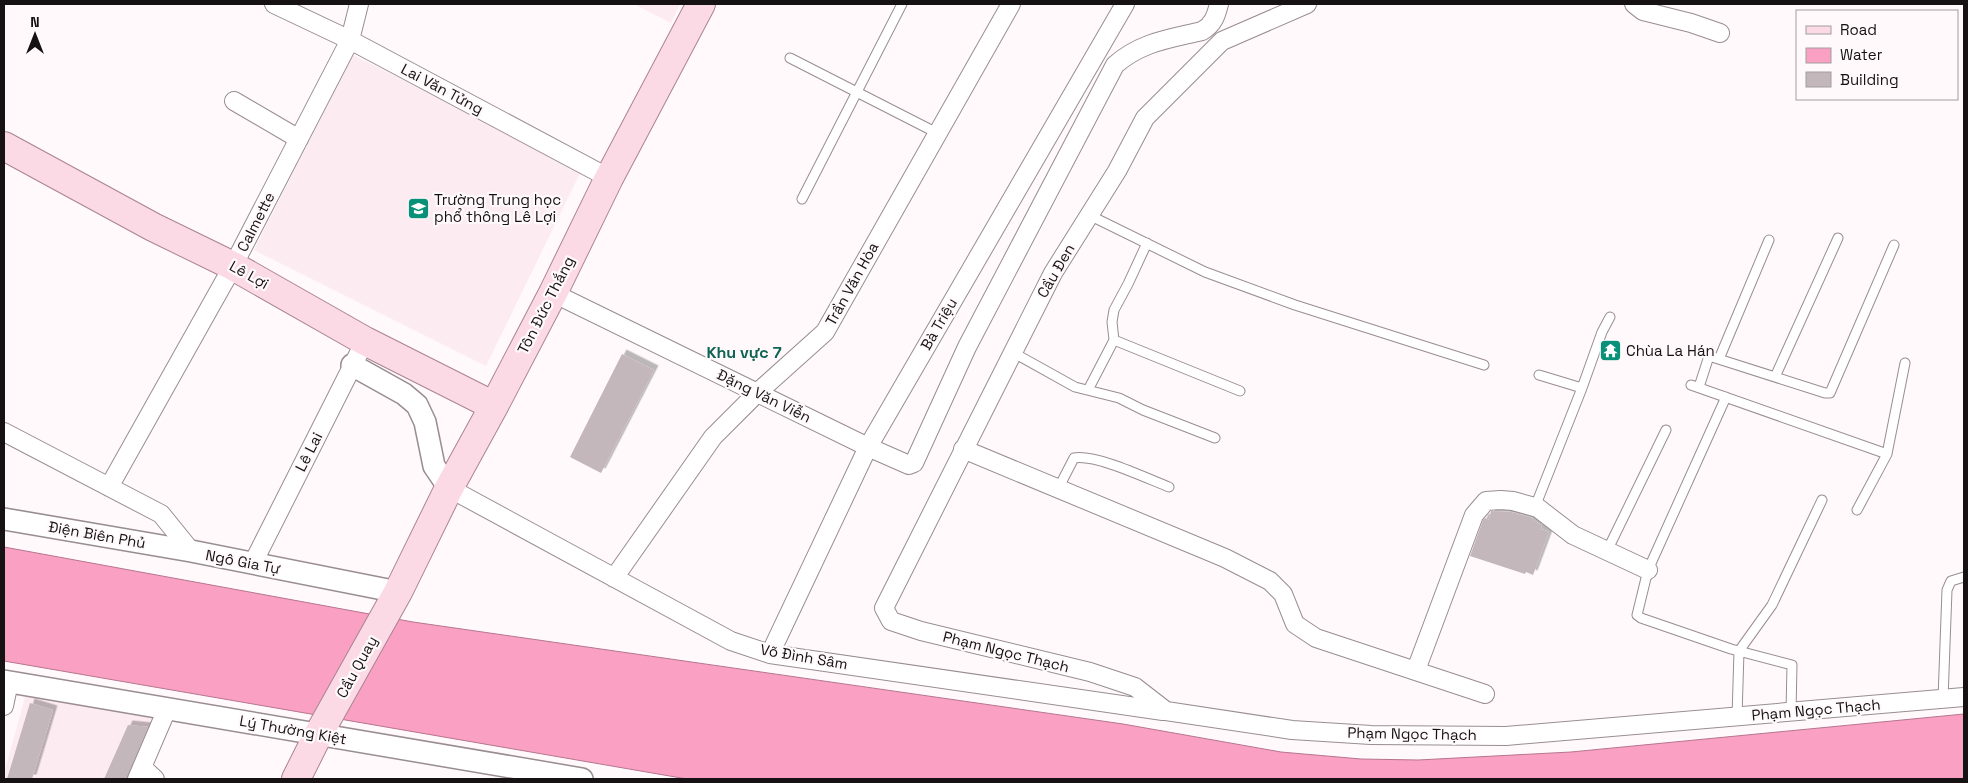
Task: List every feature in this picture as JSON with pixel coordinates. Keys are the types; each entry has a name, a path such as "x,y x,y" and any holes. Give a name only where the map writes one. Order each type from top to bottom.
{"main road":[{"name":"Tôn Đức Thắng","path":"395,599 448,488 494,406 553,293 609,178 701,4"},
{"name":"Lê Lợi","path":"4,146 153,226 233,266 365,341 494,406"},
{"name":"Cầu Quay","path":"296,779 395,599"}],"street":[{"name":"Lai Văn Tửng","path":"274,4 350,40 609,178"},
{"name":"Calmette","path":"109,487 233,266 299,139 350,40 359,4"},
{"name":"Trần Văn Hòa","path":"614,578 713,437 757,393 825,332 1011,4"},
{"name":"Bà Triệu","path":"770,654 868,447 1125,4"},
{"name":"Đặng Văn Viễn","path":"553,293 902,464 909,465 914,462 967,347 1115,65 1128,54 1144,46 1202,31 1209,27 1216,16 1219,4"},
{"name":"Cầu Đen","path":"884,608 1053,273 1117,171 1145,118 1222,41 1307,4"},
{"path":"1634,4 1643,11 1691,23 1720,33"},
{"path":"234,101 299,139"},
{"name":"Lê Lai","path":"253,563 365,341"},
{"path":"352,365 404,394 417,405 425,422 434,466 448,488"},
{"name":"Ngô Gia Tự","path":"4,432 161,514 191,551 253,563 395,599"},
{"path":"963,449 1225,558 1270,581 1283,594 1295,624 1316,638 1485,694"},
{"name":"Võ Đình Sâm","path":"448,488 731,641 770,654 1166,711"},
{"path":"1416,670 1474,515 1486,502 1514,501 1535,508 1573,535 1648,570"},
{"name":"Điện Biên Phủ","path":"4,519 191,551"},
{"name":"Phạm Ngọc Thạch","path":"884,608 890,622 1090,672 1135,688 1166,711 1292,730 1380,735 1506,736 1964,697"},
{"path":"4,706 6,682"},
{"name":"Lý Thường Kiệt","path":"6,682 167,709 321,731 582,779"},
{"path":"145,775 167,709"}],"lane":[{"path":"802,199 902,4"},
{"path":"790,58 937,133"},
{"path":"1089,215 1205,272 1295,306 1484,365"},
{"path":"1775,377 1838,238"},
{"path":"1719,359 1769,240"},
{"path":"1088,390 1114,340 1112,322 1114,310 1147,243"},
{"path":"1887,454 1695,386 1709,356 1830,393 1894,245"},
{"path":"1535,508 1602,332 1610,317"},
{"path":"1114,340 1240,391"},
{"path":"1012,352 1075,387 1119,398 1143,410 1215,438"},
{"path":"1857,510 1887,454 1905,363"},
{"path":"1539,375 1582,388"},
{"path":"1726,396 1648,570 1637,614 1641,618 1739,651 1792,665 1791,712"},
{"path":"1607,551 1666,430"},
{"path":"1058,488 1074,458 1093,458 1168,487"},
{"path":"1737,717 1739,651 1772,605 1822,500"},
{"path":"1943,699 1947,590 1951,581 1964,577"}],"shaded area":[{"path":"634,4 680,4 671,23"},
{"name":"Trường Trung học phổ thông Lê Lợi","path":"353,55 582,169 486,366 254,250"},
{"path":"26,694 158,716 132,779 4,779 4,773"}],"water":[{"path":"4,547 413,622 1123,724 1281,752 1361,759 1418,760 1571,752 1964,714 1964,779 687,779 4,661"}],"building":[{"path":"622,354 654,370 601,473 570,457"},
{"path":"1491,511 1511,512 1533,518 1532,520 1542,525 1541,529 1549,532 1533,575 1470,556 1483,520 1485,518 1489,520"},
{"path":"30,703 53,710 32,779 7,779"},
{"path":"128,725 148,727 127,779 104,779"}],"place":[{"name":"Trường Trung học phổ thông Lê Lợi","path":"418,209"},
{"name":"Chùa La Hán","path":"1610,351"}],"district":[{"name":"Khu vực 7","path":"744,352"}]}
